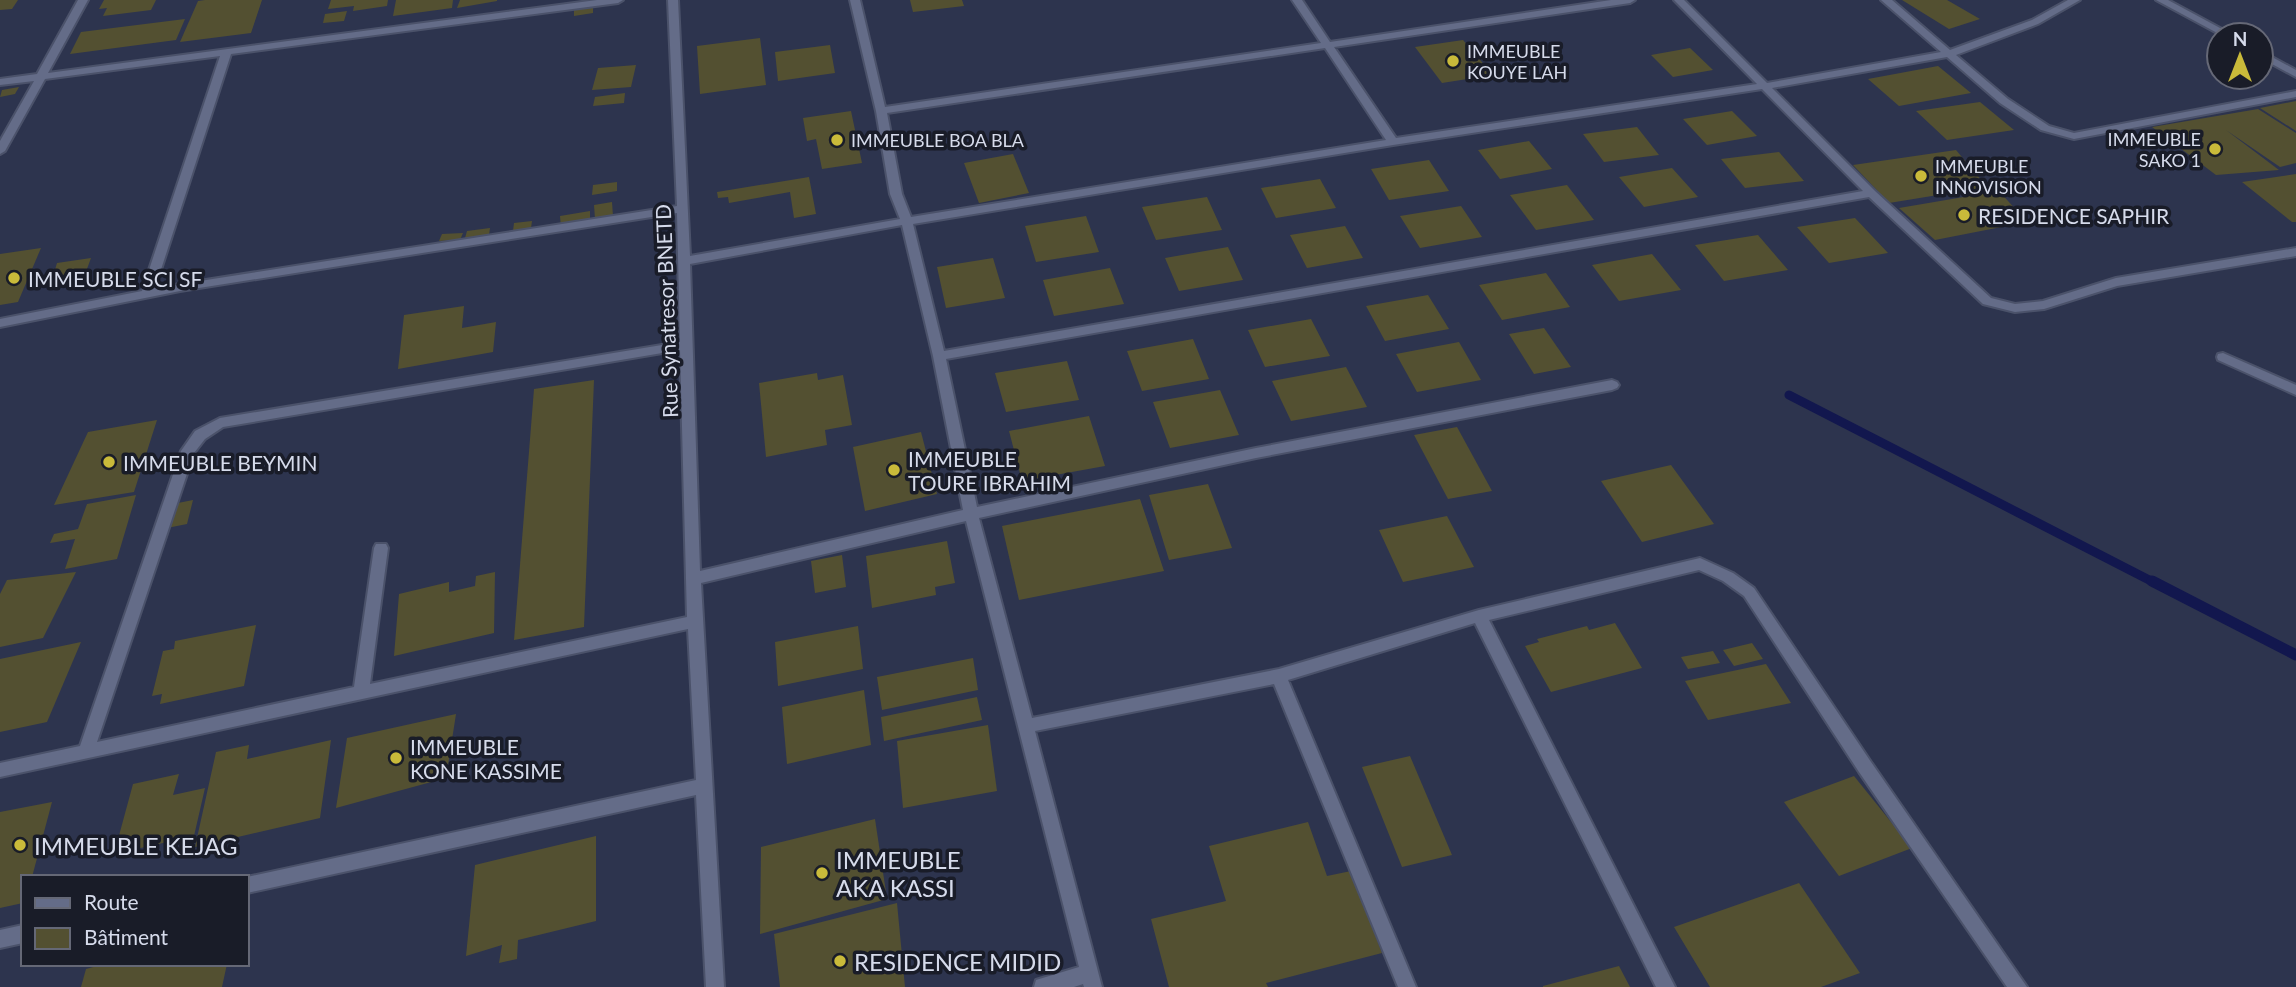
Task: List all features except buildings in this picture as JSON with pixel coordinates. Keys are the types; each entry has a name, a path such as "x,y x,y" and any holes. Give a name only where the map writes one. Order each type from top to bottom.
{"street":[{"path":"0,151 83,0"},
{"path":"0,82 618,0"},
{"name":"Rue Synatresor BNETD","path":"673,0 683,209 693,579 715,987"},
{"path":"855,0 881,111 896,194 907,221 939,356 971,514 1091,980 1043,987"},
{"path":"1297,0 1393,142"},
{"path":"881,111 1630,0"},
{"path":"1679,0 1871,193 1987,301 2015,308 2044,304 2116,282 2296,252"},
{"path":"1886,0 2004,101 2045,128 2074,136 2296,94"},
{"path":"683,261 907,221 1393,142 1765,86 1949,54 2035,22 2075,0"},
{"path":"2161,0 2205,23"},
{"path":"147,294 227,51"},
{"path":"2275,62 2296,74"},
{"path":"939,356 1871,193"},
{"path":"0,323 147,294 683,209"},
{"path":"86,751 188,452 200,435 220,423 686,345"},
{"path":"2223,357 2296,390"},
{"path":"693,579 971,514 1256,453 1612,385"},
{"path":"361,692 381,548"},
{"path":"1027,726 1279,676 1479,616 1700,564 1728,577 1748,592 2018,987"},
{"path":"1479,616 1666,987"},
{"path":"0,770 696,621"},
{"path":"1279,676 1407,987"},
{"path":"248,885 703,786"},
{"path":"0,939 21,934"}],"waterway":[{"path":"1789,395 2155,583"},
{"path":"2152,581 2296,655"}],"place":[{"name":"IMMEUBLE KOUYE LAH","path":"1453,61"},
{"name":"IMMEUBLE BOA BLA","path":"837,140"},
{"name":"IMMEUBLE SAKO 1","path":"2215,149"},
{"name":"IMMEUBLE INNOVISION","path":"1921,176"},
{"name":"RESIDENCE SAPHIR","path":"1964,215"},
{"name":"IMMEUBLE SCI SF","path":"14,278"},
{"name":"IMMEUBLE BEYMIN","path":"109,462"},
{"name":"IMMEUBLE TOURE IBRAHIM","path":"894,470"},
{"name":"IMMEUBLE KONE KASSIME","path":"396,758"},
{"name":"IMMEUBLE KEJAG","path":"20,845"},
{"name":"IMMEUBLE AKA KASSI","path":"822,873"},
{"name":"RESIDENCE MIDID","path":"840,961"}]}
